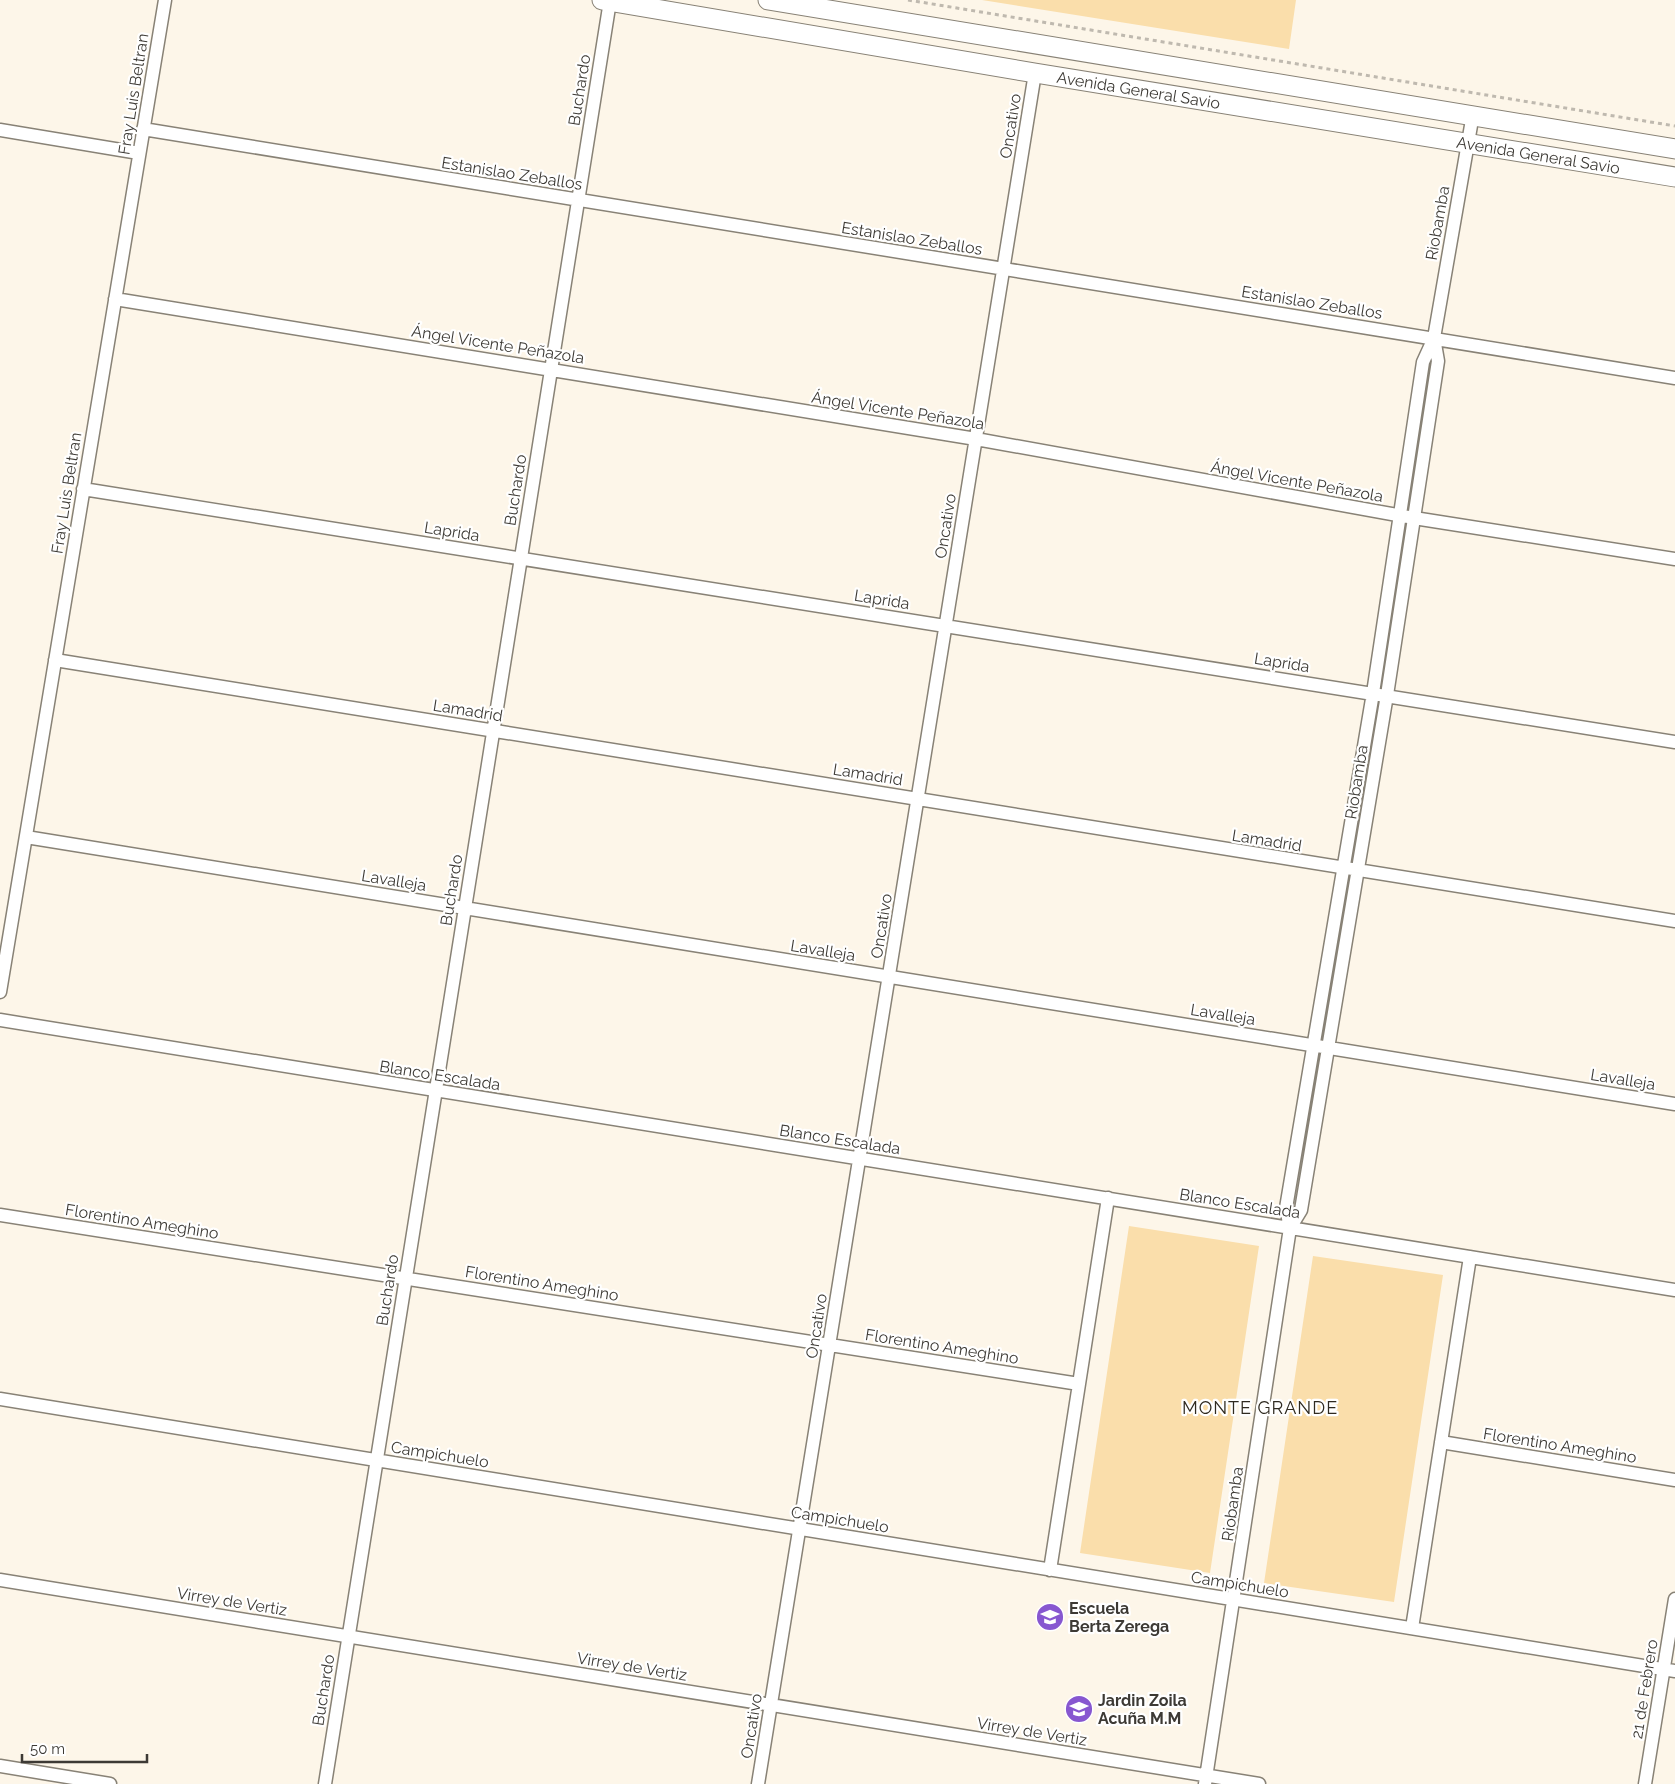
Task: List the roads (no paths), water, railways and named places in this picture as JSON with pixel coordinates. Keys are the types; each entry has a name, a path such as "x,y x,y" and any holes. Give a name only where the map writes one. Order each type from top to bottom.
{"main road":[{"name":"Avenida General Savio","path":"768,0 1473,114 1675,149"},
{"name":"Avenida General Savio","path":"606,1 1675,177"}],"street":[{"name":"Fray Luis Beltran","path":"0,992 165,0"},
{"name":"Buchardo","path":"324,1784 578,200 606,1"},
{"name":"Oncativo","path":"758,1784 1035,73"},
{"name":"Riobamba","path":"1206,1780 1290,1228 1286,1208 1315,1046 1373,693 1423,362 1434,338 1473,114"},
{"name":"Estanislao Zeballos","path":"143,129 1675,378"},
{"path":"0,130 139,154"},
{"name":"Ángel Vicente Peñazola","path":"115,299 976,439 1414,518 1675,559"},
{"name":"Riobamba","path":"1290,1228 1300,1210 1329,1048 1387,695 1438,361 1434,338"},
{"name":"Laprida","path":"83,489 1675,742"},
{"name":"Lamadrid","path":"55,660 1358,872 1675,921"},
{"name":"Lavalleja","path":"26,837 1675,1104"},
{"name":"Blanco Escalada","path":"0,1020 1675,1290"},
{"path":"1050,1570 1108,1198"},
{"name":"Florentino Ameghino","path":"0,1215 1079,1384"},
{"path":"1412,1628 1470,1256"},
{"name":"Campichuelo","path":"0,1399 1669,1670"},
{"name":"Florentino Ameghino","path":"1441,1442 1675,1480"},
{"name":"Virrey de Vertiz","path":"0,1580 771,1705 1206,1780 1259,1784"},
{"name":"21 de Febrero","path":"1645,1784 1669,1670 1675,1598"},
{"path":"0,1766 110,1784"}],"place":[{"name":"Escuela Berta Zerega","path":"1050,1617"},
{"name":"Jardin Zoila Acuña M.M","path":"1079,1709"}],"district":[{"name":"MONTE GRANDE","path":"1260,1408"}]}
